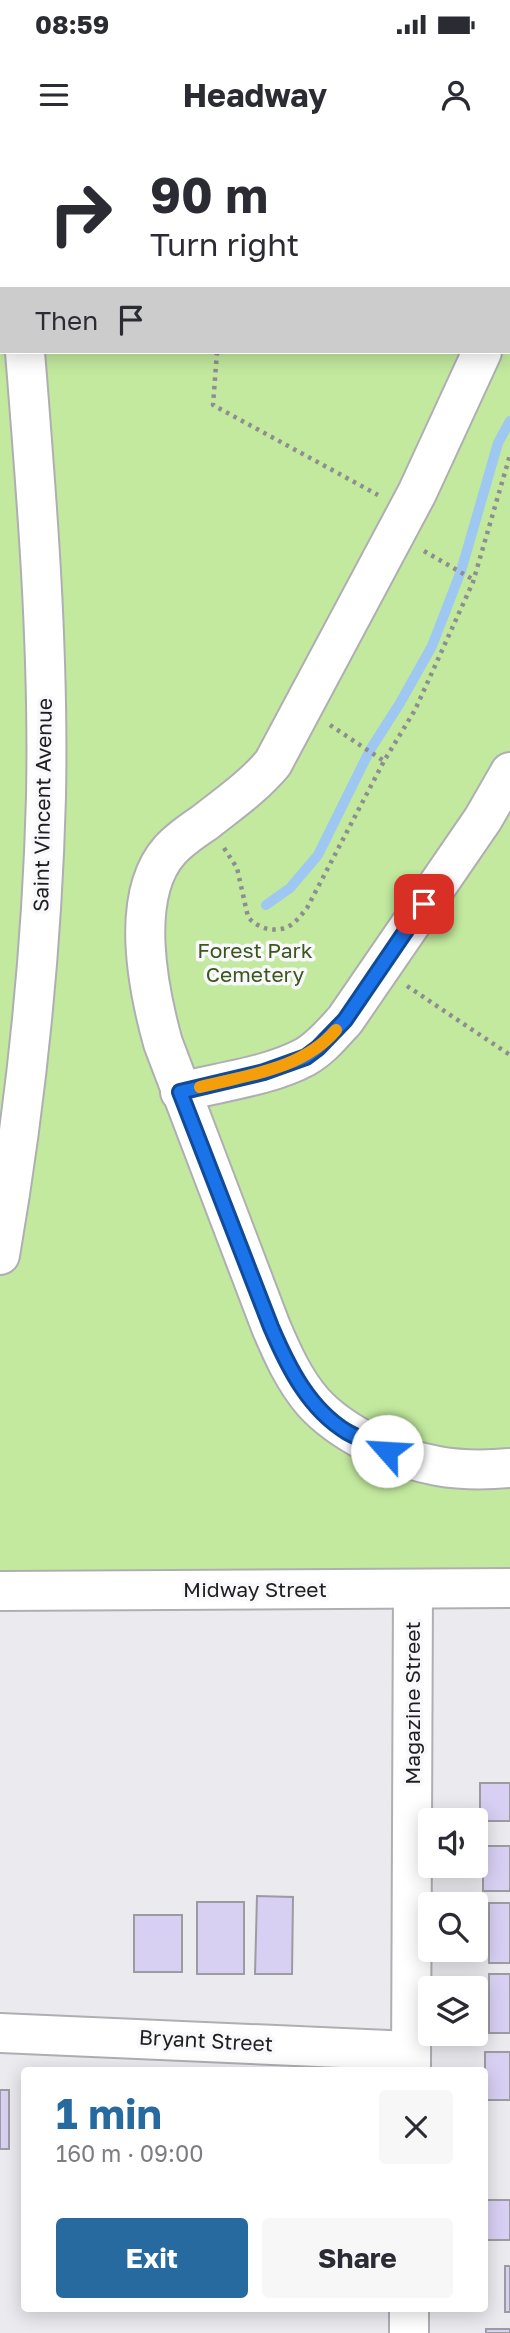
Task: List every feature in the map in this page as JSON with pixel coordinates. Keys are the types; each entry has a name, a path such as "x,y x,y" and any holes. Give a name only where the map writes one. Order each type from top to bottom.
{"street":[{"name":"Saint Vincent Avenue","path":"0,1255 15,1163 30,1033 41,922 46,808 43,594 25,354"},
{"path":"481,354 408,512 273,763 249,789 170,850 159,866 146,910 151,995 163,1043 271,1327 285,1359 313,1402 346,1431 400,1457 458,1470 510,1468"},
{"path":"180,1092 264,1072 306,1057 318,1048 339,1027 381,968 483,819 510,772"},
{"name":"Midway Street","path":"0,1591 510,1588"},
{"name":"Magazine Street","path":"411,2061 413,1589"},
{"name":"Bryant Street","path":"0,2033 411,2061"},
{"path":"409,2312 409,2333"}],"path":[{"path":"217,354 214,405 408,512"},
{"path":"203,823 237,868 248,917 252,923 268,929 290,926 311,900 384,761 415,710 474,580 510,455"},
{"path":"436,558 474,580"},
{"path":"358,743 384,761"},
{"path":"381,968 510,1055"}],"green space":[{"name":"Forest Park Cemetery","path":"0,354 510,354 510,1575 0,1580"}],"building":[{"path":"480,1783 510,1783 510,1821 488,1821 488,1808 480,1808"},
{"path":"488,1846 510,1846 510,1891 483,1891 483,1878 488,1878"},
{"path":"257,1896 293,1897 292,1974 255,1974"},
{"path":"197,1902 244,1902 244,1974 197,1974"},
{"path":"489,1903 510,1903 510,1963 489,1963"},
{"path":"134,1915 182,1915 182,1972 134,1972"},
{"path":"489,1974 510,1974 510,2033 489,2033"},
{"path":"485,2052 510,2052 510,2100 488,2100 488,2067 485,2067"},
{"path":"0,2090 9,2090 9,2149 0,2149"},
{"path":"488,2200 510,2200 510,2240 488,2240"},
{"path":"505,2266 510,2266 510,2312 505,2312"},
{"path":"486,2329 510,2329 510,2333 486,2333"}],"waterway":[{"path":"266,905 290,888 318,855 370,750 432,646 461,571 498,443 510,421"}],"slow traffic":[{"path":"200,1087 264,1072 306,1057 336,1030"}],"route":[{"path":"387,1451 346,1431 329,1418 313,1402 285,1359 180,1092 264,1072 306,1057 318,1048 345,1020 424,904"}]}
